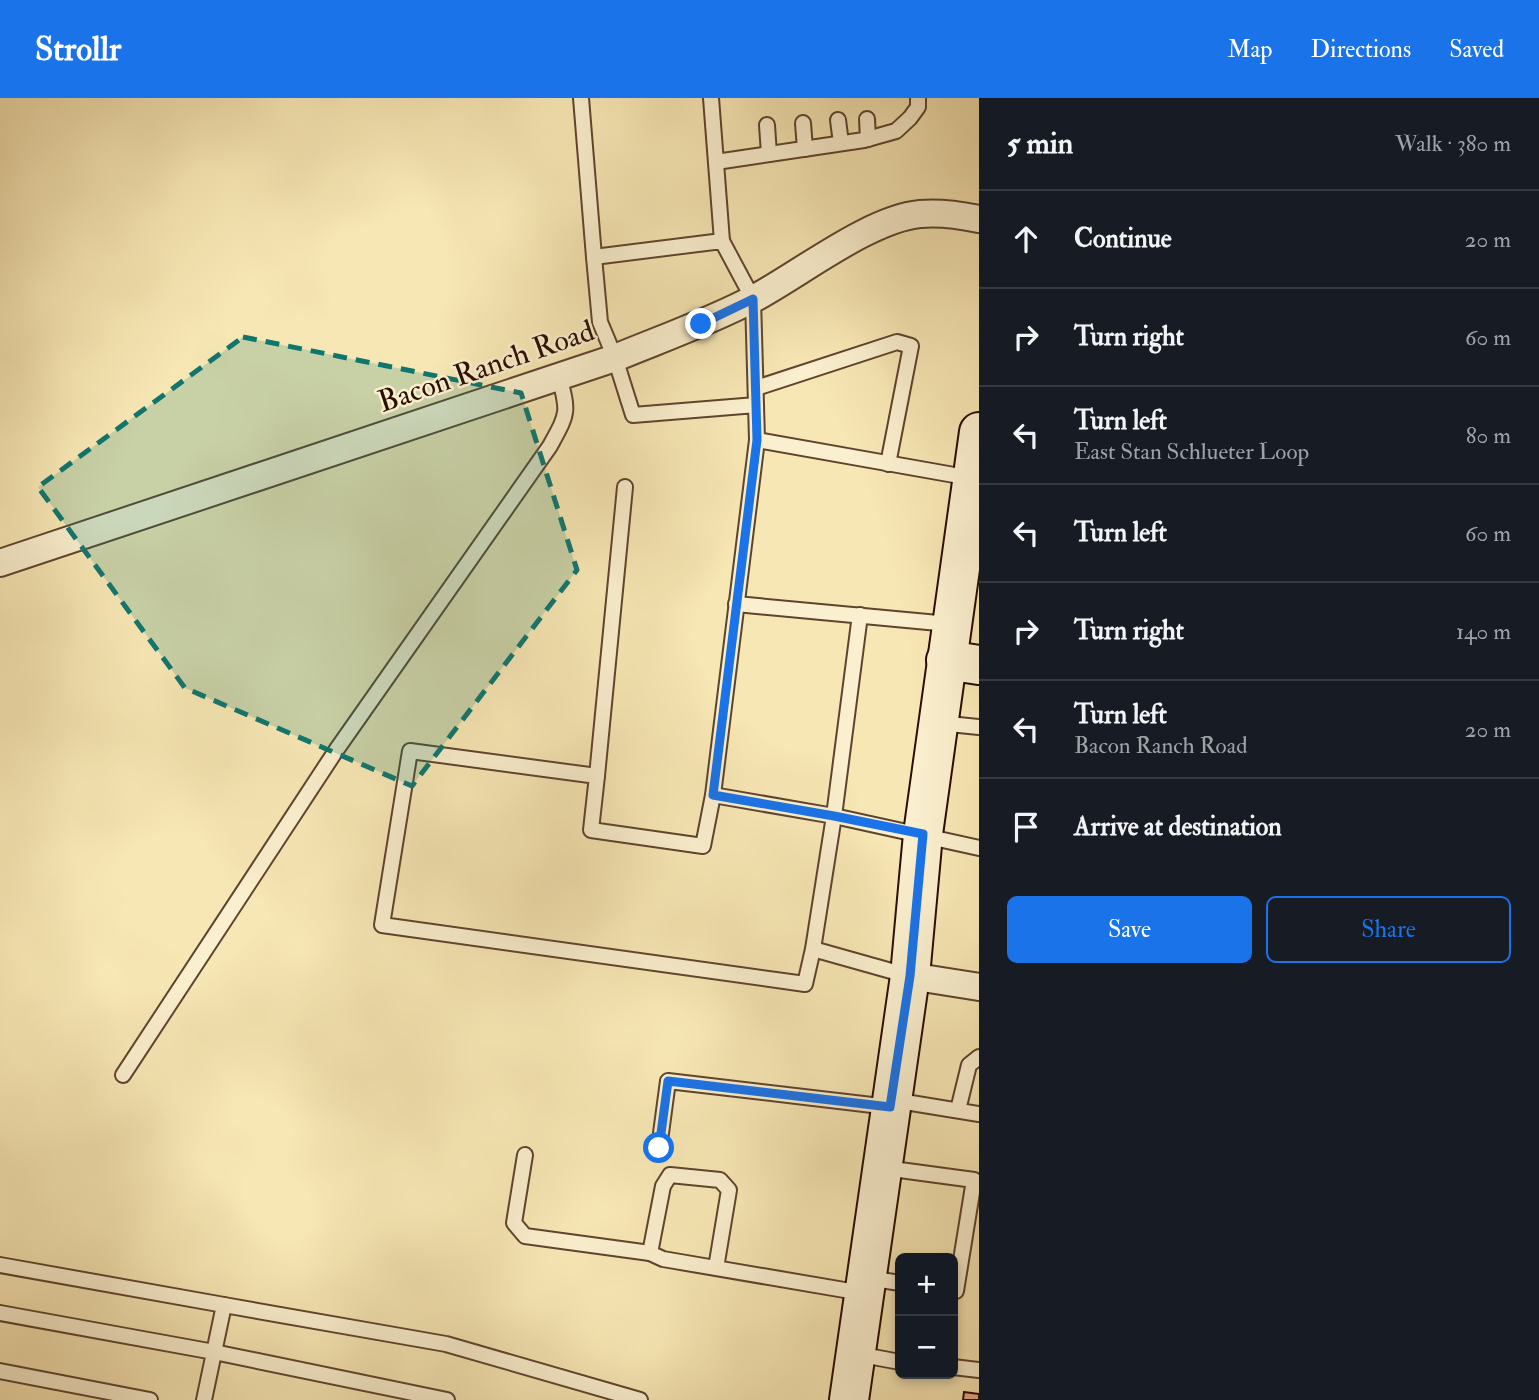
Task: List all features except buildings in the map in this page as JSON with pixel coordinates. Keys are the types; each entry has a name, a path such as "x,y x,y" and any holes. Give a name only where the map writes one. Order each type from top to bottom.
{"main road":[{"path":"849,1400 855,1354 877,1285 882,1167 910,976 923,834 937,723 958,650 979,432"}],"street":[{"name":"Bacon Ranch Road","path":"0,563 615,358 701,324 753,299 874,228 919,214 953,214 979,219"},
{"path":"910,976 979,987"}],"lane":[{"path":"581,98 600,322 615,358 632,415 757,405"},
{"path":"625,487 591,830 703,846 713,795 757,440 753,299 722,240 711,98"},
{"path":"716,162 868,139 896,131 918,107 918,98"},
{"path":"867,119 868,139"},
{"path":"838,120 841,143"},
{"path":"803,123 805,149"},
{"path":"767,125 769,154"},
{"path":"594,257 722,240"},
{"path":"756,388 897,342 911,346 888,464"},
{"path":"123,1075 337,749 550,446 564,420 567,404 559,376"},
{"path":"757,440 888,464 972,496"},
{"path":"736,604 860,615 958,650"},
{"path":"597,776 410,751 382,925 805,984 834,816 860,615"},
{"path":"937,723 979,727"},
{"path":"713,795 834,816 979,848"},
{"path":"813,949 910,976"},
{"path":"958,1110 969,1065 979,1057"},
{"path":"659,1148 668,1081 979,1114"},
{"path":"525,1155 514,1223 525,1236 650,1253 663,1259 716,1268 877,1285"},
{"path":"882,1167 974,1180 958,1279"},
{"path":"650,1253 663,1186 670,1175 720,1180 729,1190 716,1268"},
{"path":"0,1265 446,1344 640,1400"},
{"path":"204,1400 224,1306"},
{"path":"0,1313 214,1352 447,1400"},
{"path":"855,1354 895,1361"},
{"path":"958,1368 979,1370"},
{"path":"0,1371 150,1400"}],"highlighted area":[{"path":"243,337 521,393 577,570 412,786 185,688 38,487"}],"route":[{"path":"659,1148 668,1081 890,1107 910,976 923,834 713,795 757,440 753,299 701,324"}]}
